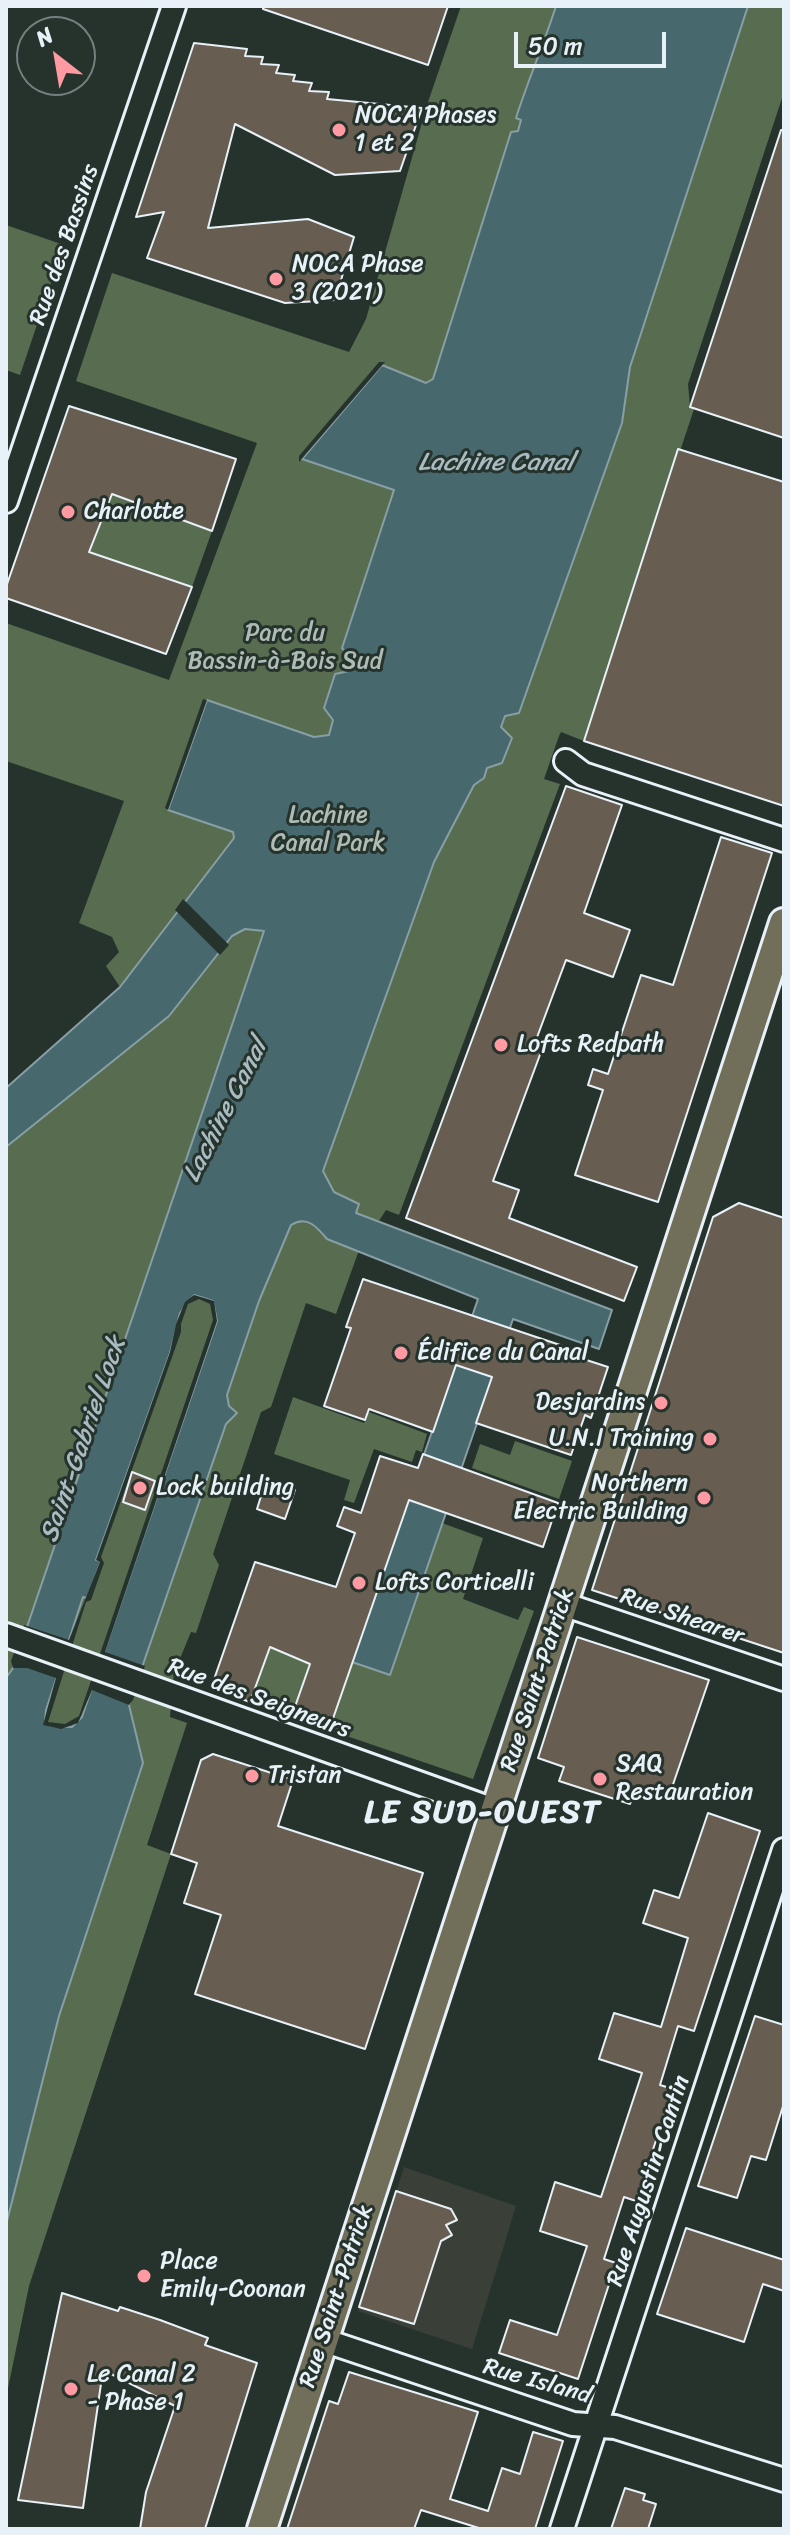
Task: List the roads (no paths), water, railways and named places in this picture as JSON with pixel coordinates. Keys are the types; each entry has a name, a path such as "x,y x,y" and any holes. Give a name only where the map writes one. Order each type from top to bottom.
{"main road":[{"name":"Rue Saint-Patrick","path":"262,2529 784,923"}],"street":[{"name":"Rue des Bassins","path":"6,501 174,6"},
{"path":"566,761 583,774 784,840"},
{"name":"Rue Shearer","path":"563,1604 784,1679"},
{"name":"Rue des Seigneurs","path":"12,1638 494,1810"},
{"name":"Rue Augustin-Cantin","path":"562,2529 784,1850"},
{"name":"Rue Island","path":"323,2340 573,2424 615,2427 784,2480"}],"water":[{"name":"Lachine Canal","path":"556,6 748,6 630,367 622,423 519,713 505,716 501,727 512,738 502,763 487,768 484,778 474,785 434,862 323,1171 334,1192 359,1204 356,1213 612,1310 599,1349 513,1319 390,1675 352,1662 478,1299 327,1239 307,1222 291,1225 259,1301 227,1395 229,1406 237,1413 226,1424 129,1705 143,1763 59,2016 6,2225 6,1678 13,1668 264,931 245,929 232,936 169,1016 6,1147 6,1088 120,987 234,838 233,832 168,810 207,700 314,737 329,735 333,720 324,708 335,674 349,671 352,659 342,648 394,490 302,459 382,365 426,383 433,379 511,132 518,131 521,120 516,118","holes":["194,1295 213,1301 217,1321 82,1717 72,1727 51,1726 45,1720 46,1710 83,1597 87,1598 101,1561 96,1560 170,1353 180,1313"]}],"place":[{"name":"NOCA Phases 1 et 2","path":"339,130"},
{"name":"NOCA Phase 3 (2021)","path":"276,279"},
{"name":"Charlotte","path":"68,512"},
{"name":"Lofts Redpath","path":"501,1045"},
{"name":"Édifice du Canal","path":"401,1353"},
{"name":"Desjardins","path":"661,1403"},
{"name":"U.N.I Training","path":"710,1439"},
{"name":"Lock building","path":"140,1488"},
{"name":"Northern Electric Building","path":"704,1498"},
{"name":"Lofts Corticelli","path":"359,1583"},
{"name":"Tristan","path":"252,1776"},
{"name":"SAQ Restauration","path":"600,1779"},
{"name":"Place Emily-Coonan","path":"144,2276"},
{"name":"Le Canal 2 - Phase 1","path":"71,2389"}],"district":[{"name":"LE SUD-OUEST","path":"483,1814"}],"park label":[{"name":"Parc du Bassin-à-Bois Sud","path":"285,648"},
{"name":"Lachine Canal Park","path":"328,830"}],"water label":[{"name":"Saint-Gabriel Lock","path":"84,1440"}]}
